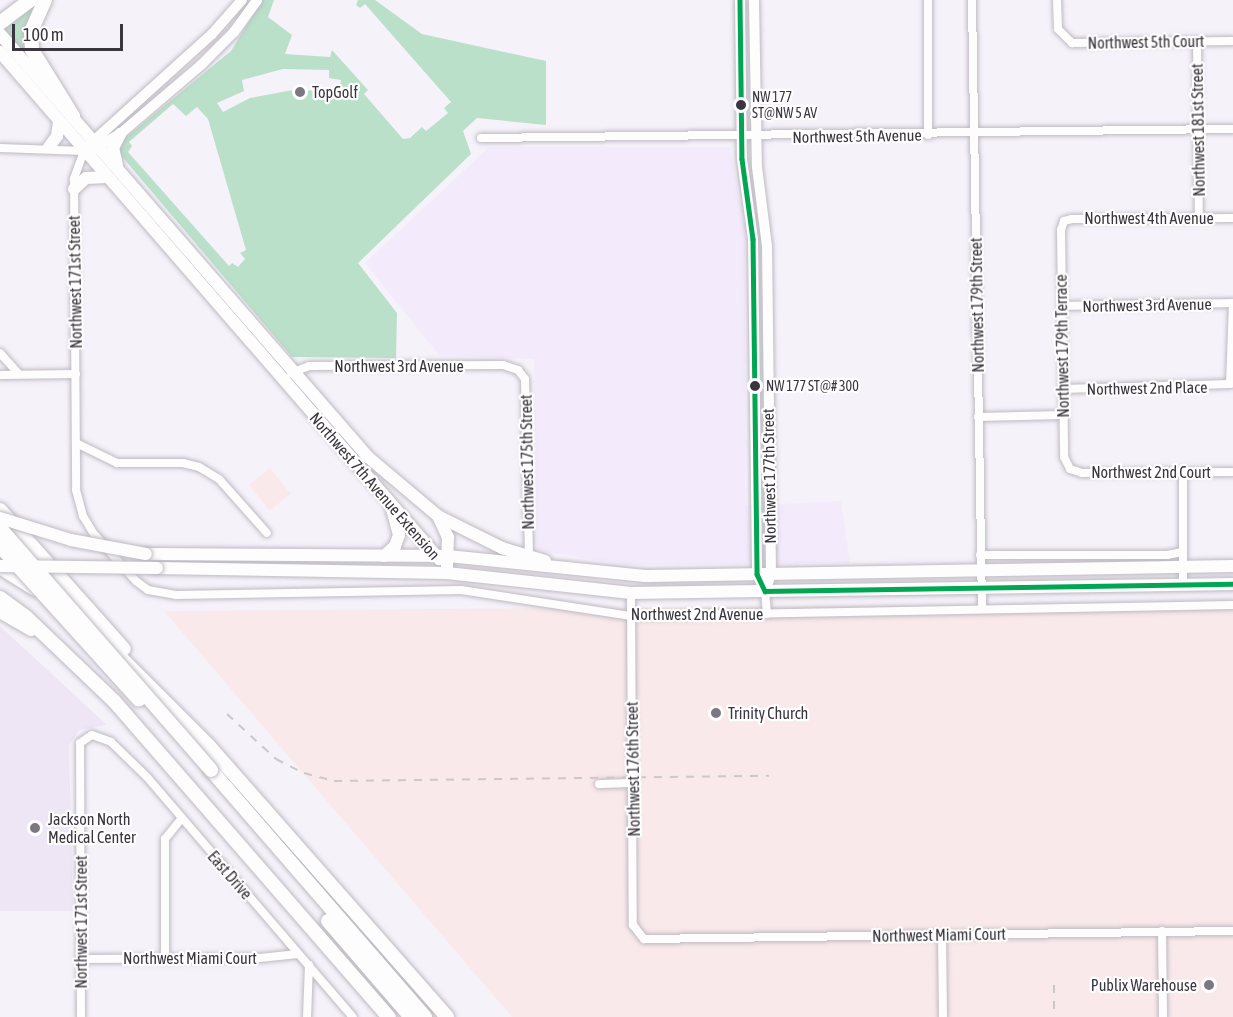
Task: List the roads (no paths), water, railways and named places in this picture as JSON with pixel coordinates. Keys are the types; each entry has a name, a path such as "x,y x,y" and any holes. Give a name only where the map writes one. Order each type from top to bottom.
{"highway":[{"path":"0,23 30,0"},
{"path":"45,0 31,32 32,50 73,116"},
{"path":"0,510 121,643 129,662"},
{"path":"0,528 411,1017"},
{"path":"0,546 425,1017"},
{"path":"0,566 70,612 129,662 233,772 447,1017"},
{"path":"0,598 46,636 114,701 389,1017"},
{"path":"0,611 46,636"}],"main road":[{"name":"Northwest 7th Avenue Extension","path":"0,34 368,457 438,516 446,532 442,556 447,573"},
{"name":"Northwest 7th Avenue Extension","path":"0,52 390,504 442,556"},
{"path":"49,147 57,136 59,122"},
{"path":"118,169 113,148 120,134"},
{"path":"74,189 86,178 106,177"},
{"path":"384,556 395,546 399,535 390,504"},
{"path":"438,516 502,548 572,570"},
{"path":"0,518 71,540 146,554 442,556 645,576 1233,566"},
{"name":"Northwest 2nd Avenue","path":"0,566 447,573 631,593 1233,584"}],"street":[{"path":"96,144 212,34 242,0"},
{"path":"0,148 49,147 84,151 120,134 220,47 257,0"},
{"name":"Northwest 177th Street","path":"740,0 742,137 753,240 757,574 765,591"},
{"name":"Northwest 177th Street","path":"754,0 756,137 767,246 771,574 765,591 766,614"},
{"path":"928,0 928,135"},
{"name":"Northwest 179th Street","path":"972,0 982,609"},
{"name":"Northwest 5th Court","path":"1057,0 1058,29 1062,37 1072,43 1233,41"},
{"name":"Northwest 181st Street","path":"1197,41 1199,218"},
{"name":"Northwest 5th Avenue","path":"481,138 928,135 1233,129"},
{"name":"Northwest 171st Street","path":"84,151 74,189 78,504 113,557 136,581 163,594"},
{"name":"Northwest 4th Avenue","path":"1064,221 1233,218"},
{"name":"Northwest 179th Terrace","path":"1064,221 1062,306 1064,457 1070,469"},
{"name":"Northwest 3rd Avenue","path":"1062,306 1233,303"},
{"name":"Northwest 2nd Place","path":"1063,389 1230,384 1233,303"},
{"path":"0,353 18,373"},
{"name":"Northwest 3rd Avenue","path":"282,378 293,371 309,366 502,365 518,370"},
{"name":"Northwest 175th Street","path":"518,370 525,379 529,556"},
{"path":"0,375 76,374"},
{"path":"978,417 1063,415"},
{"path":"76,443 117,463 199,467 219,479 267,533"},
{"name":"Northwest 2nd Court","path":"1070,469 1082,473 1233,472"},
{"path":"1183,473 1183,584"},
{"path":"980,555 1167,555 1183,552"},
{"name":"Northwest 2nd Avenue","path":"163,594 461,590 630,616 1233,605"},
{"name":"Northwest 176th Street","path":"631,593 633,926 644,939"},
{"name":"Northwest 171st Street","path":"81,1017 80,743 92,735 102,736"},
{"name":"East Drive","path":"102,736 147,777 353,1017"},
{"path":"599,784 633,783"},
{"path":"165,958 165,839 181,819"},
{"path":"1162,931 1163,1017"},
{"name":"Northwest Miami Court","path":"644,939 1233,931"},
{"path":"942,935 943,1017"},
{"name":"Northwest Miami Court","path":"81,958 298,954"},
{"path":"307,1017 309,965"}],"railway":[{"path":"227,714 276,759 304,773 334,781 769,776"},
{"path":"1054,985 1054,1017"}],"place":[{"name":"TopGolf","path":"300,92"},
{"name":"NW 177 ST@NW 5 AV","path":"741,105"},
{"name":"NW 177 ST@# 300","path":"755,386"},
{"name":"Trinity Church","path":"716,713"},
{"name":"Jackson North Medical Center","path":"35,828"},
{"name":"Publix Warehouse","path":"1209,985"}]}
